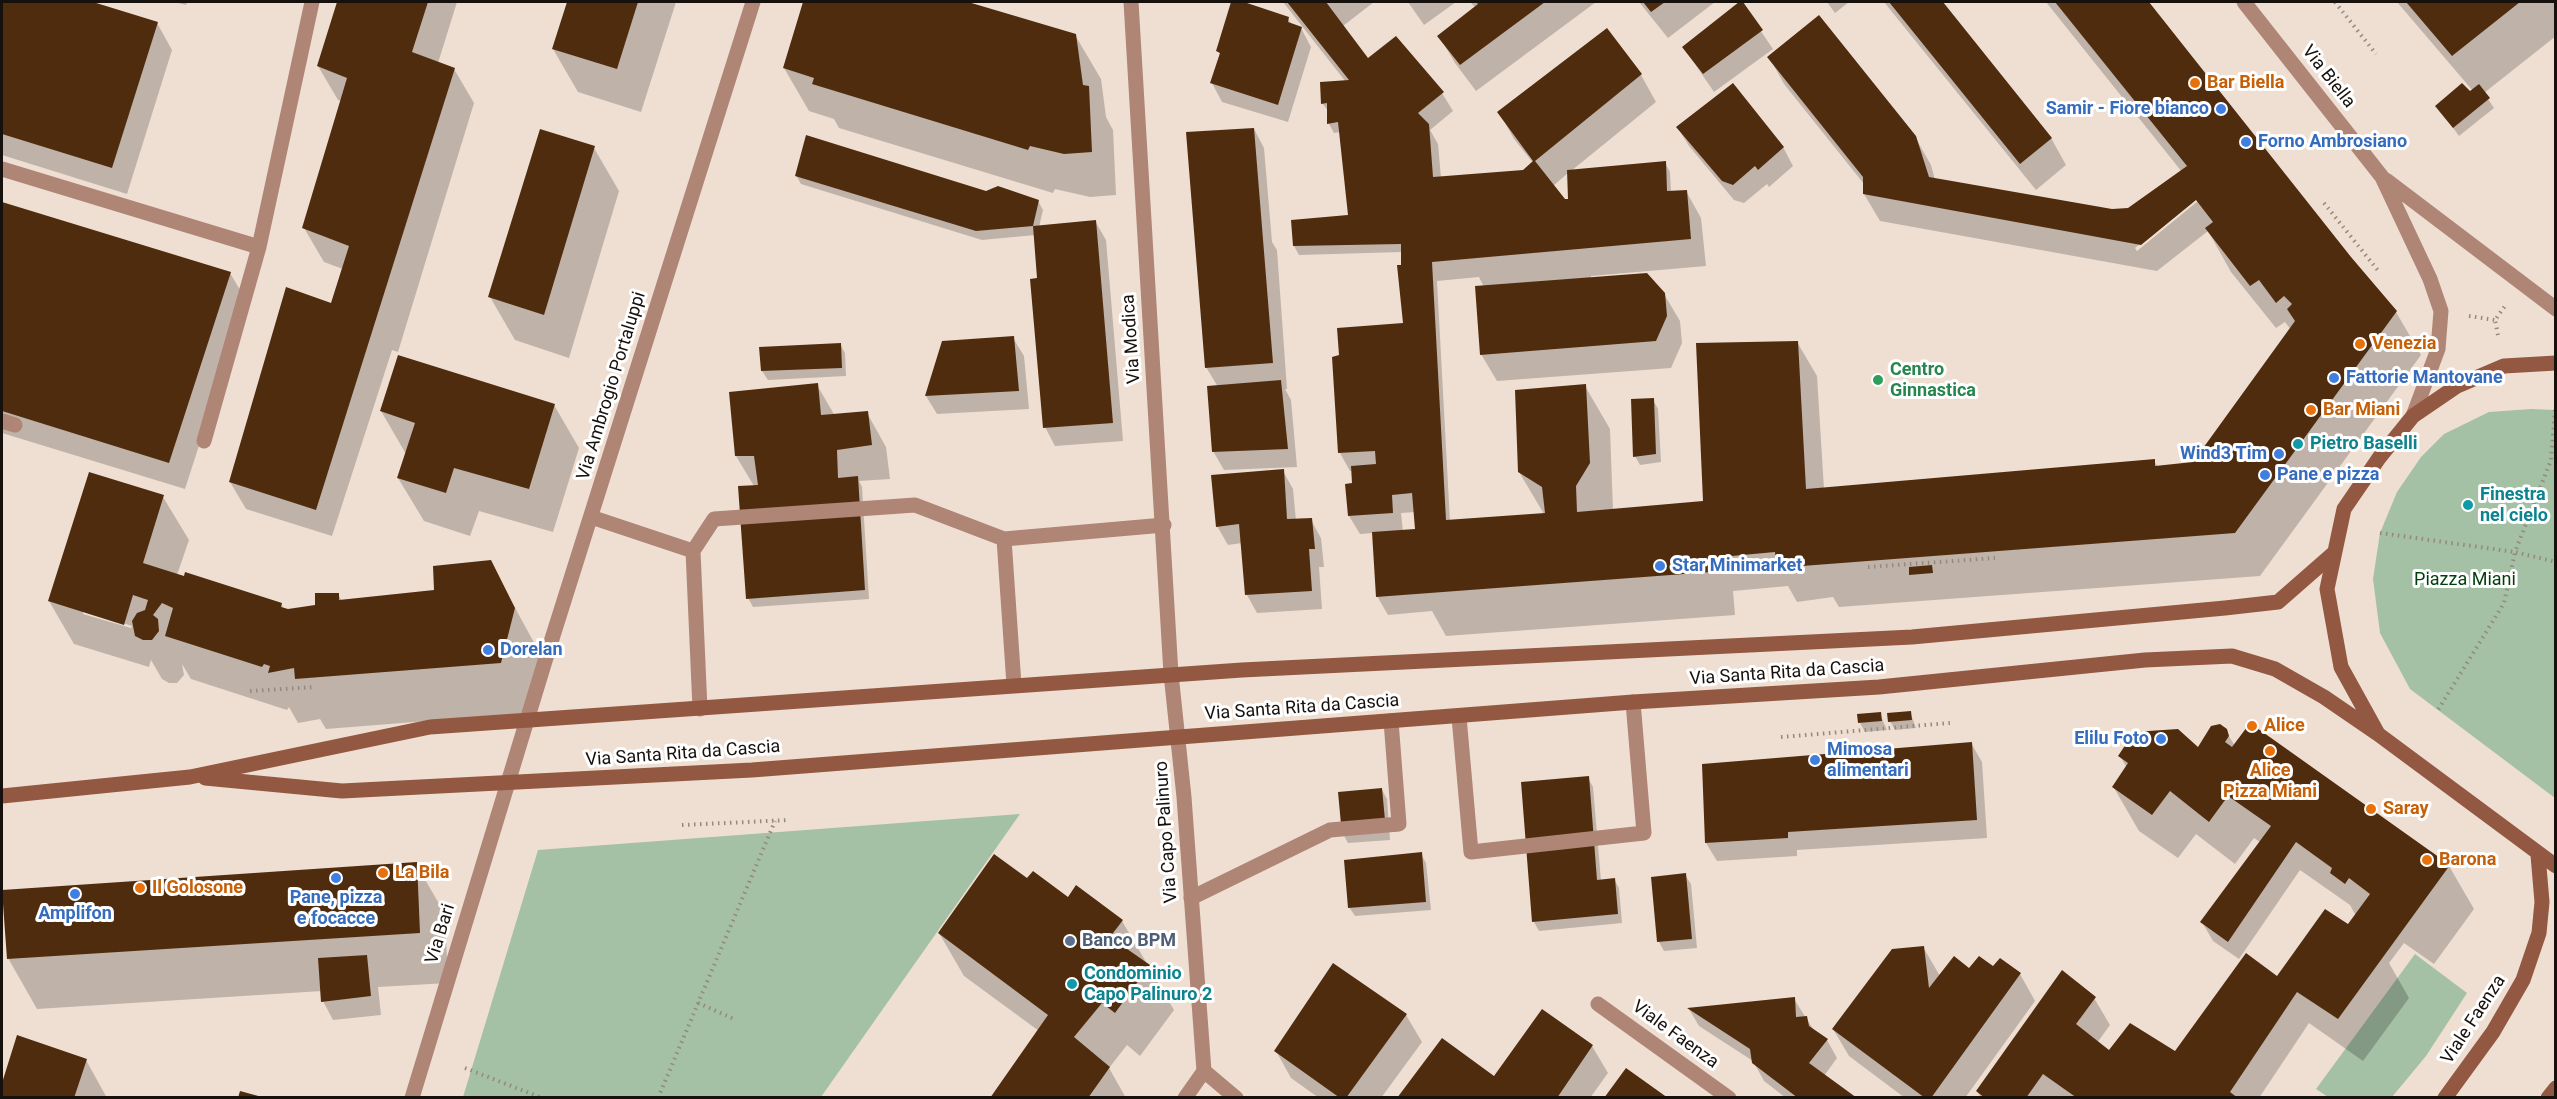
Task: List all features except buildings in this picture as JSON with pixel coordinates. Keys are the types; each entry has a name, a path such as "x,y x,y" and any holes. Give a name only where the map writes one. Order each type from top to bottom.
{"main road":[{"path":"2378,734 2341,667 2327,589 2344,509 2379,458 2413,416 2457,386 2504,366 2556,363"},
{"name":"Via Santa Rita da Cascia","path":"2,796 190,777 430,727 526,722 1171,674 1912,637 2225,608 2278,602 2334,553"},
{"name":"Via Santa Rita da Cascia","path":"190,777 342,791 752,770 1633,702 1879,687 2145,660 2232,656 2275,669 2378,734 2538,855 2556,866"},
{"name":"Viale Faenza","path":"2445,1098 2493,1032 2523,980 2539,933 2542,902 2538,855"},
{"path":"2548,1098 2556,1088"}],"street":[{"path":"204,441 259,247 312,2"},
{"name":"Via Ambrogio Portaluppi","path":"508,782 753,2"},
{"name":"Via Modica","path":"1131,2 1164,525 1171,674"},
{"name":"Via Biella","path":"2244,2 2382,177"},
{"path":"2,169 259,247"},
{"path":"2382,177 2556,309"},
{"path":"2382,177 2430,279 2441,310 2438,349 2413,416"},
{"path":"700,709 693,551 714,519 915,505 1004,539 1164,525"},
{"path":"591,517 693,551"},
{"path":"1004,539 1014,685"},
{"path":"1171,674 1179,736"},
{"path":"1459,717 1471,852 1644,833 1633,702"},
{"path":"1191,898 1330,830 1399,824 1391,721"},
{"name":"Via Capo Palinuro","path":"1179,736 1204,1071"},
{"name":"Via Bari","path":"412,1098 508,782"},
{"name":"Viale Faenza","path":"1598,1004 1729,1098"},
{"path":"1185,1098 1204,1071 1236,1098"}],"path":[{"path":"2335,2 2376,54"},
{"path":"2324,202 2380,273"},
{"path":"2464,315 2495,320 2498,335"},
{"path":"2438,710 2504,603 2515,552 2551,460 2555,410"},
{"path":"2380,533 2515,552 2556,562"},
{"path":"1868,567 1995,558"},
{"path":"250,691 314,687"},
{"path":"1781,737 1950,723"},
{"path":"681,825 789,820"},
{"path":"658,1098 775,821"},
{"path":"698,1003 734,1019"},
{"path":"465,1068 542,1098"}],"green space":[{"name":"Piazza Miani","path":"2555,410 2555,798 2410,689 2380,633 2373,579 2380,533 2397,492 2421,457 2444,434 2489,412"},
{"path":"1020,814 821,1097 463,1097 538,850"},
{"path":"2415,954 2467,993 2426,1056 2392,1097 2328,1097 2316,1089"}],"place":[{"name":"Bar Biella","path":"2195,83"},
{"name":"Samir - Fiore bianco","path":"2221,109"},
{"name":"Forno Ambrosiano","path":"2246,142"},
{"name":"Venezia","path":"2360,344"},
{"name":"Fattorie Mantovane","path":"2334,378"},
{"name":"Centro Ginnastica","path":"1878,380"},
{"name":"Bar Miani","path":"2311,410"},
{"name":"Pietro Baselli","path":"2298,444"},
{"name":"Wind3 Tim","path":"2279,454"},
{"name":"Pane e pizza","path":"2265,475"},
{"name":"Finestra nel cielo","path":"2468,505"},
{"name":"Star Minimarket","path":"1660,566"},
{"name":"Dorelan","path":"488,650"},
{"name":"Alice","path":"2252,726"},
{"name":"Elilu Foto","path":"2161,739"},
{"name":"Alice Pizza Miani","path":"2270,751"},
{"name":"Mimosa alimentari","path":"1815,760"},
{"name":"Saray","path":"2371,809"},
{"name":"Barona","path":"2427,860"},
{"name":"La Bila","path":"383,873"},
{"name":"Pane, pizza e focacce","path":"336,878"},
{"name":"Il Golosone","path":"140,888"},
{"name":"Amplifon","path":"75,894"},
{"name":"Banco BPM","path":"1070,941"},
{"name":"Condominio Capo Palinuro 2","path":"1072,984"}]}
